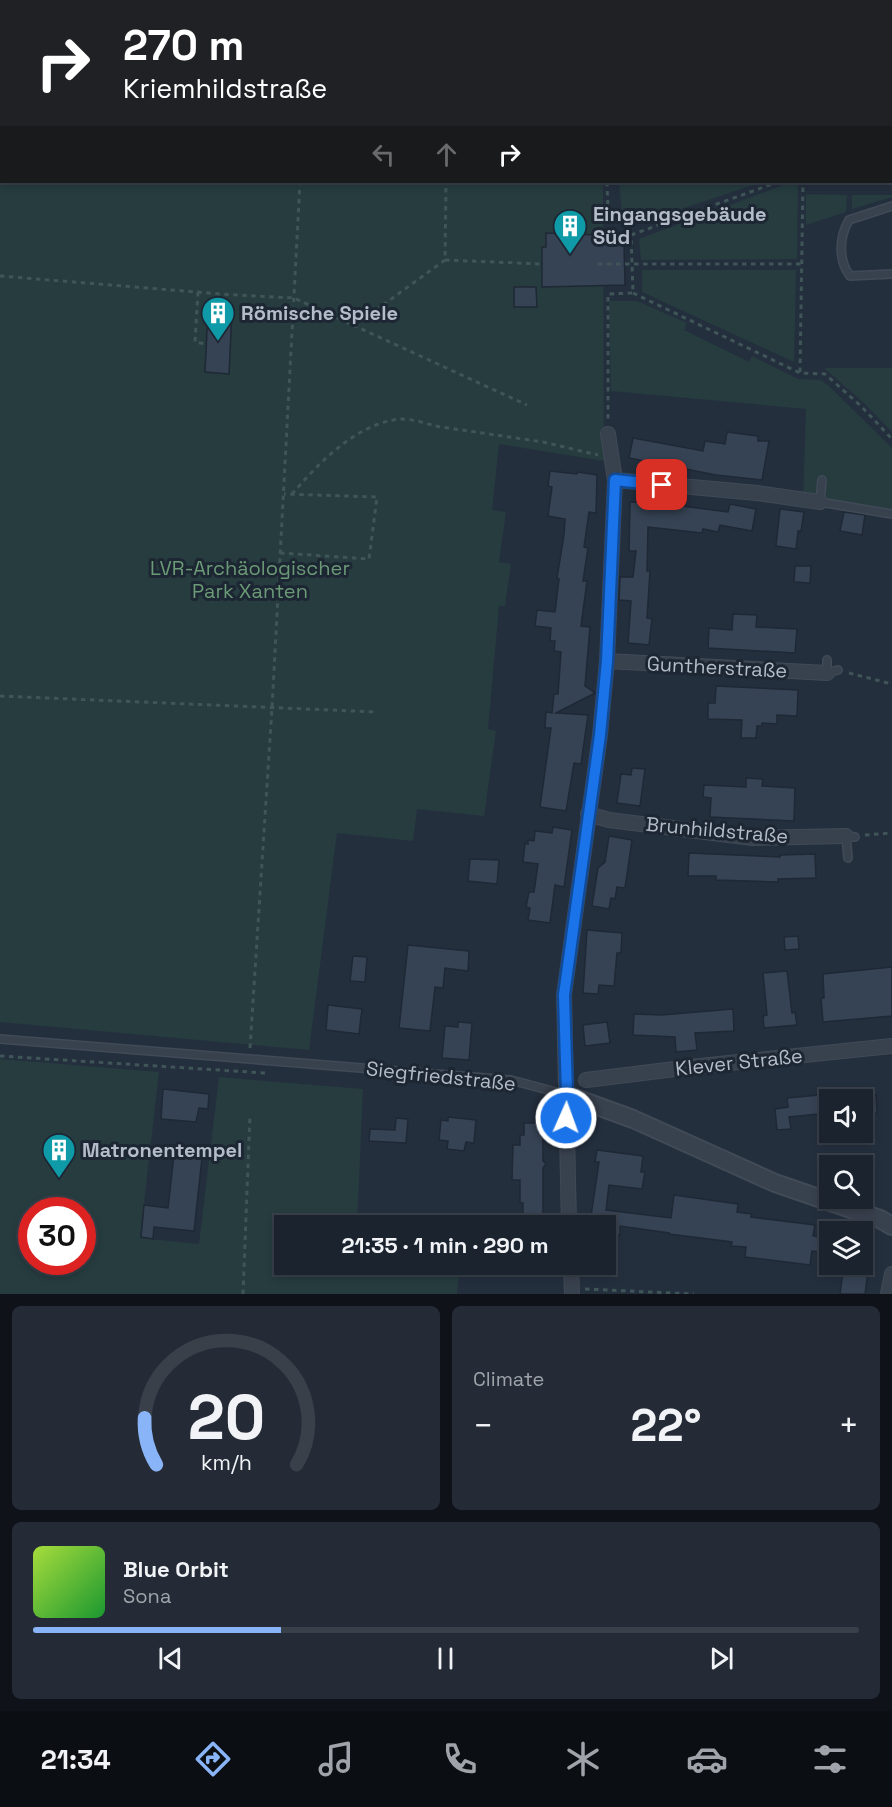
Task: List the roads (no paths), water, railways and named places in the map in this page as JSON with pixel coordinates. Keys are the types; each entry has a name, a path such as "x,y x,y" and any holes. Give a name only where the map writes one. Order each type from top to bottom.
{"street":[{"path":"569,1215 564,995 600,735 607,661 615,480 608,434"},
{"path":"615,480 757,493 820,502"},
{"name":"Guntherstraße","path":"607,661 830,668"},
{"name":"Brunhildstraße","path":"588,814 619,822 753,838 850,836"},
{"name":"Klever Straße","path":"586,1080 892,1046"},
{"name":"Siegfriedstraße","path":"567,1095 633,1119 775,1183 892,1226"},
{"path":"888,1294 892,1274"},
{"path":"571,1275 572,1291"}],"lane":[{"path":"892,206 849,220 842,238 842,260 844,269 850,276 892,274"},
{"path":"822,480 820,502 892,514"},
{"path":"848,858 850,836"},
{"name":"Siegfriedstraße","path":"0,1040 511,1080 567,1095"}],"place":[{"name":"Eingangsgebäude Süd","path":"570,255"},
{"name":"Römische Spiele","path":"218,342"},
{"name":"Matronentempel","path":"59,1179"}],"park label":[{"name":"LVR-Archäologischer Park Xanten","path":"250,580"}]}
